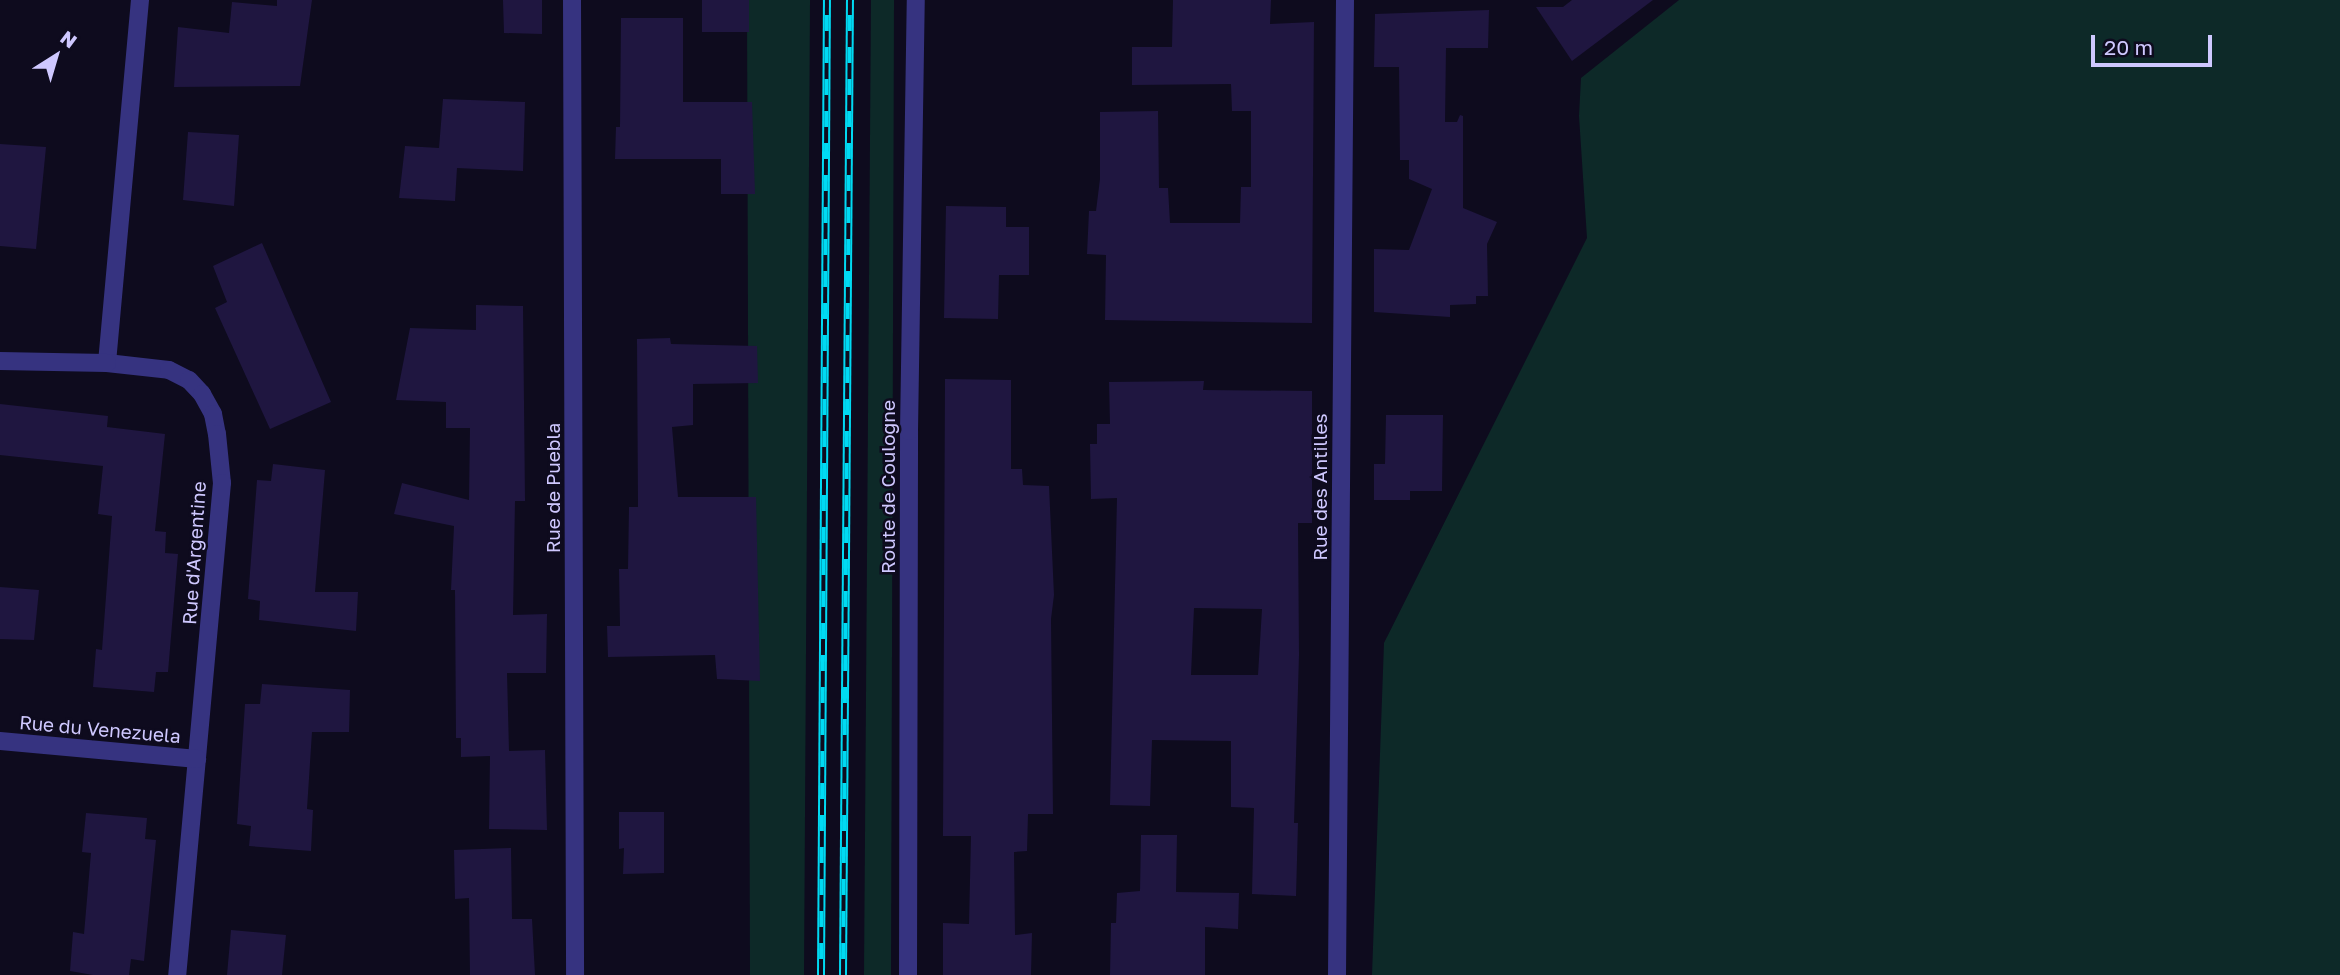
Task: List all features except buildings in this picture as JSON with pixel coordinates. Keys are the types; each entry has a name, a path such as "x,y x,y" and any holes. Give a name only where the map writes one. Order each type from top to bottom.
{"street":[{"path":"107,363 140,0"},
{"name":"Rue de Puebla","path":"572,0 575,975"},
{"name":"Route de Coulogne","path":"908,975 909,431 916,0"},
{"name":"Rue des Antilles","path":"1337,975 1345,0"},
{"name":"Rue d'Argentine","path":"0,360 107,363 169,370 189,380 202,394 213,414 217,434 221,511 177,975"},
{"name":"Rue du Venezuela","path":"0,741 197,759"}],"green space":[{"path":"747,0 810,0 804,975 750,975"},
{"path":"871,0 894,0 891,975 864,975"},
{"path":"1679,0 2340,0 2340,975 1372,975 1384,643 1587,238 1579,116 1581,78"}],"railway":[{"path":"821,975 827,0"},
{"path":"843,975 850,0"}]}
